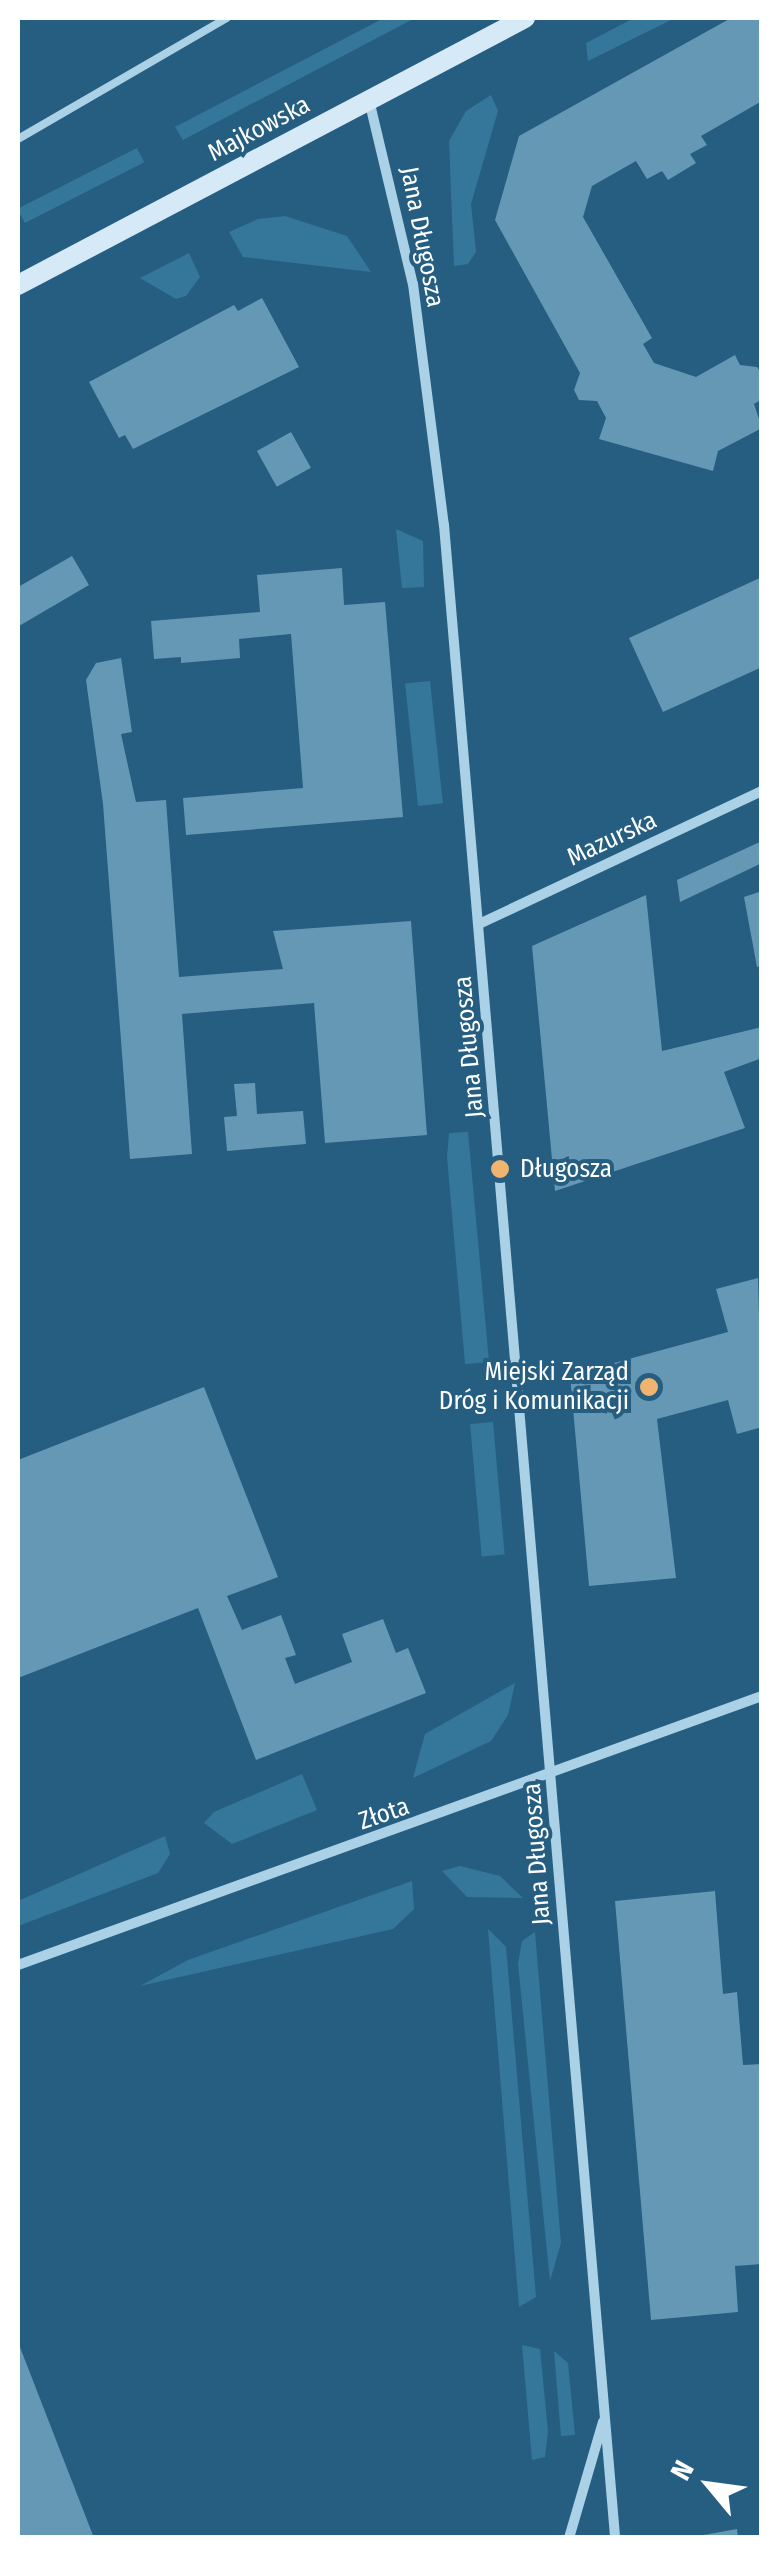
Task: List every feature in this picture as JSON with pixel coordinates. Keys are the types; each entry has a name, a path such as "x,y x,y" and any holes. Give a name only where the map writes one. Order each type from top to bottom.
{"main road":[{"name":"Majkowska","path":"18,285 525,18"}],"street":[{"name":"Jana Długosza","path":"368,99 401,220 426,376 478,924 615,2538"},
{"name":"Mazurska","path":"478,924 762,792"},
{"name":"Złota","path":"18,1965 552,1776 762,1696"},
{"name":"Jana Długosza","path":"569,2538 604,2416"}],"lane":[{"path":"18,139 227,18"}],"shaded area":[{"path":"384,18 415,18 183,140 175,127"},
{"path":"634,18 675,18 588,61 586,43"},
{"path":"491,95 498,111 471,204 476,252 468,264 454,266 449,141 466,111"},
{"path":"137,148 144,162 25,223 18,209"},
{"path":"285,216 347,236 371,272 243,257 229,232 258,219"},
{"path":"189,253 200,277 186,296 176,299 140,278"},
{"path":"396,529 423,541 424,587 402,588"},
{"path":"430,681 443,803 418,806 405,684"},
{"path":"468,1132 489,1362 465,1364 447,1157 449,1133"},
{"path":"493,1422 505,1554 482,1556 470,1424"},
{"path":"515,1683 508,1715 491,1741 413,1778 425,1734"},
{"path":"302,1774 317,1810 232,1844 204,1823 214,1812"},
{"path":"165,1836 170,1854 158,1873 18,1926 18,1901"},
{"path":"460,1866 500,1876 523,1898 467,1897 442,1871"},
{"path":"412,1881 414,1909 393,1929 140,1986 188,1960"},
{"path":"488,1929 506,1947 536,2297 519,2307"},
{"path":"535,1932 561,2243 550,2281 518,1964 522,1941"},
{"path":"522,2345 540,2349 548,2432 545,2457 532,2460"},
{"path":"554,2351 568,2363 575,2435 561,2436"}],"building":[{"path":"731,18 762,18 762,101 701,136 707,145 690,154 696,163 668,180 662,171 647,179 636,161 592,186 583,217 652,338 643,344 654,363 696,377 735,355 740,365 757,367 762,374 762,399 754,404 762,428 718,451 713,471 599,439 606,418 597,401 579,400 574,390 580,373 495,220 519,136"},
{"path":"262,298 299,367 133,449 125,435 119,438 89,382 234,305 238,311"},
{"path":"291,432 311,468 277,487 257,451"},
{"path":"72,556 89,585 19,626 18,587"},
{"path":"342,568 344,605 385,602 403,817 186,835 183,798 303,788 291,634 239,639 240,658 181,663 181,657 154,659 151,621 260,612 257,575"},
{"path":"762,577 762,667 663,712 629,638"},
{"path":"121,658 132,732 121,734 136,802 166,800 179,977 283,969 273,931 411,921 427,1135 325,1143 314,1003 182,1014 192,1154 130,1159 103,804 86,680 96,663"},
{"path":"762,841 762,863 680,902 677,880"},
{"path":"762,891 762,966 757,967 744,897"},
{"path":"646,895 662,1051 762,1027 762,1058 724,1072 745,1128 555,1191 532,946"},
{"path":"255,1083 257,1114 303,1111 306,1144 227,1151 224,1117 237,1116 234,1084"},
{"path":"758,1278 762,1427 737,1434 728,1400 657,1419 676,1578 589,1586 570,1375 728,1332 716,1289"},
{"path":"204,1387 278,1577 227,1596 242,1630 281,1615 296,1655 285,1658 295,1684 352,1662 342,1634 383,1619 396,1653 408,1648 426,1693 256,1760 198,1608 18,1678 18,1460"},
{"path":"715,1891 723,1994 737,1992 743,2065 762,2064 762,2264 735,2266 738,2312 651,2320 615,1901"},
{"path":"18,2342 94,2538 18,2538"},
{"path":"737,2529 738,2538 698,2538 698,2536"}],"place":[{"name":"Długosza","path":"500,1169"},
{"name":"Miejski Zarząd Dróg i Komunikacji","path":"649,1387"}]}
